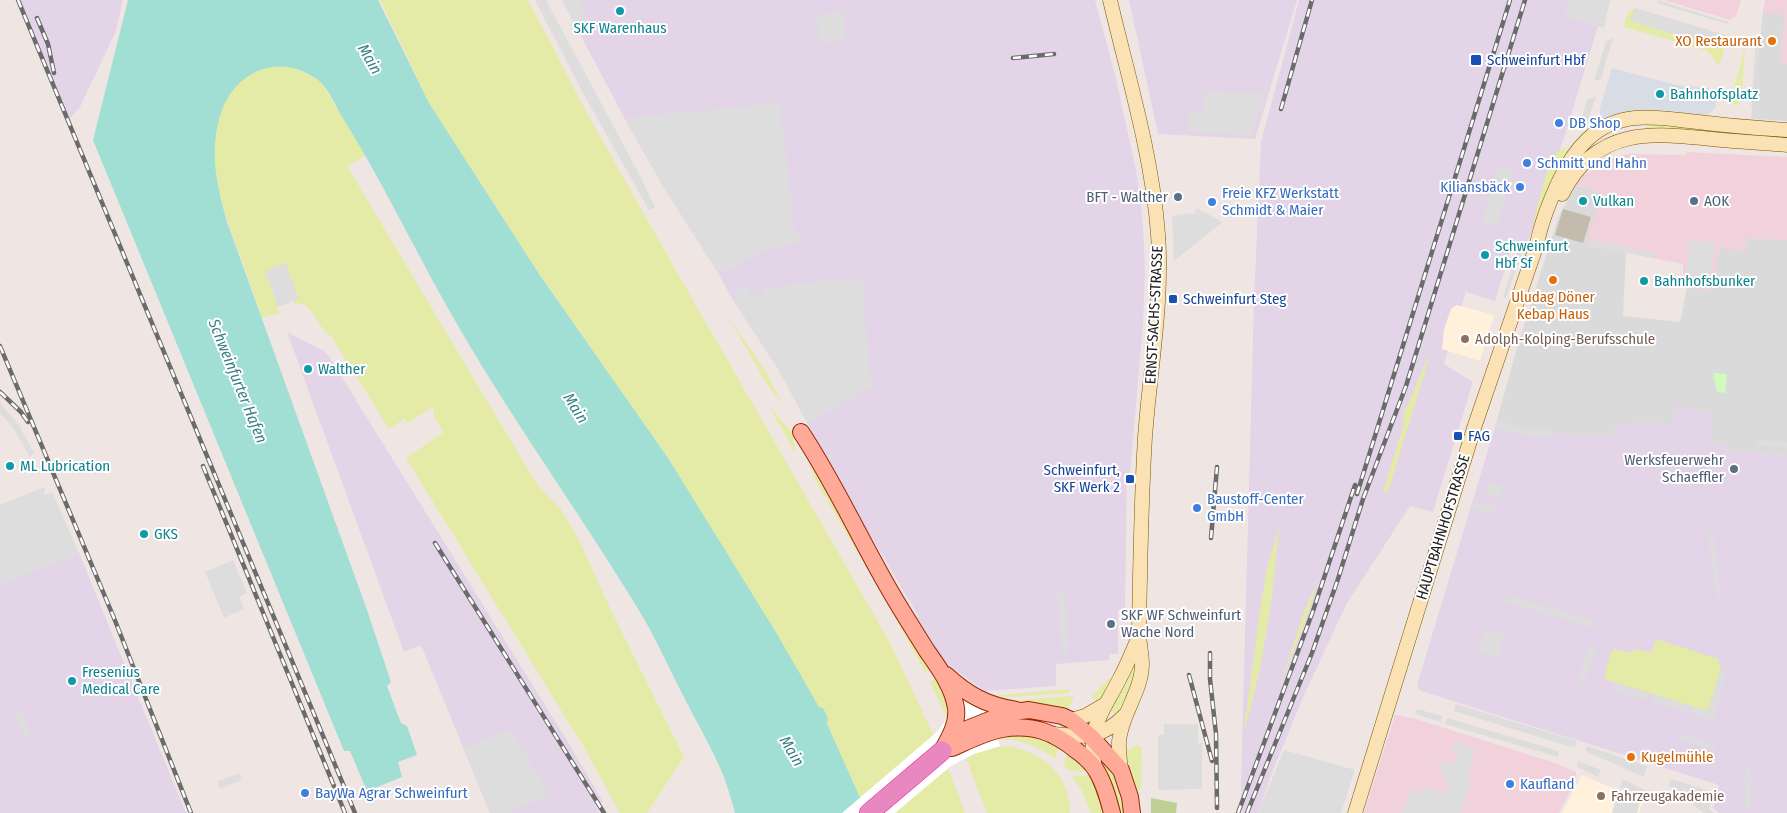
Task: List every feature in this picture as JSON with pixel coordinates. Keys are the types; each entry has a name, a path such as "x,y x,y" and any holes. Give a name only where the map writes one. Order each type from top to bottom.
{"highway":[{"path":"869,813 942,751"}],"main road":[{"path":"801,432 820,461 854,527 890,590 952,692 956,714 954,726 942,751"},
{"path":"940,670 969,694 986,703 1018,711 1038,710 1054,713 1071,720 1092,737 1121,770"},
{"path":"993,725 1018,711"},
{"path":"942,751 967,729 993,725 1026,728 1054,734 1095,768"},
{"name":"ERNST-SACHS-STRASSE","path":"1095,768 1106,791 1112,813"},
{"name":"ERNST-SACHS-STRASSE","path":"1121,770 1130,797 1132,813"}],"street":[{"name":"ERNST-SACHS-STRASSE","path":"1110,0 1136,101 1148,161 1158,235 1158,306 1146,436 1141,521 1139,635 1142,666 1119,740 1121,770"},
{"name":"HAUPTBAHNHOFSTRASSE","path":"1355,813 1474,428 1537,244 1542,221 1575,152 1586,139 1600,130 1619,121 1636,118 1787,130"},
{"name":"HAUPTBAHNHOFSTRASSE","path":"1537,244 1574,174 1602,148 1624,139 1653,135 1787,145"},
{"name":"ERNST-SACHS-STRASSE","path":"1095,768 1092,756 1092,737 1104,705 1122,676 1139,635"},
{"name":"ERNST-SACHS-STRASSE","path":"1071,720 1085,716 1104,705"},
{"name":"ERNST-SACHS-STRASSE","path":"1054,734 1092,737 1117,724 1126,714"}],"shaded area":[{"path":"18,0 123,0 116,31 80,107 69,120 34,41"},
{"path":"535,0 546,0 655,207 649,210 583,93"},
{"path":"562,0 1095,0 1115,74 1136,170 1144,244 1143,323 1130,475 1127,475 1125,610 1118,610 1118,654 1109,654 1109,660 1056,664 1056,686 984,691 957,671 954,673 941,660 916,619 919,617 847,496 778,369 664,188 627,123"},
{"path":"565,0 582,0 584,25 576,26 566,7"},
{"path":"1129,0 1297,0 1255,139 1158,134"},
{"path":"1299,0 1571,0 1566,16 1598,26 1565,135 1525,250 1512,246 1495,301 1466,292 1444,364 1473,382 1433,512 1410,506 1347,603 1305,693 1273,770 1258,813 1242,813 1241,783 1254,300 1261,142"},
{"path":"1571,0 1610,0 1604,28 1566,16"},
{"path":"1657,0 1728,22 1727,24 1657,3"},
{"path":"1664,0 1741,0 1736,16 1730,20"},
{"path":"1765,0 1787,0 1787,64 1781,63 1785,15 1763,12"},
{"path":"1635,8 1726,35 1721,48 1630,21"},
{"path":"843,12 846,41 819,43 817,15"},
{"path":"1763,12 1785,14 1781,63 1787,64 1787,121 1751,119"},
{"path":"1613,38 1601,79 1594,81 1606,41"},
{"path":"1756,42 1759,42 1754,107 1751,107"},
{"name":"Bahnhofsplatz","path":"1612,68 1677,85 1708,88 1715,95 1716,107 1710,113 1704,115 1663,110 1643,110 1618,115 1603,121 1600,108"},
{"path":"1205,92 1264,94 1252,135 1189,132 1189,111 1204,111"},
{"path":"1596,96 1588,121 1580,124 1587,100"},
{"path":"780,103 795,234 800,234 801,241 763,251 724,272 722,268 717,271 664,188 625,118"},
{"path":"1686,152 1787,157 1787,240 1746,238 1746,251 1719,248 1713,290 1683,288 1683,264 1585,245 1602,193 1576,185 1583,176 1608,159 1628,154 1685,155"},
{"path":"1499,166 1514,171 1497,226 1482,222"},
{"path":"1575,185 1603,193 1586,245 1626,253 1623,316 1680,322 1687,288 1713,290 1719,248 1746,238 1787,240 1787,455 1730,451 1730,445 1711,445 1678,406 1673,425 1650,422 1613,436 1568,435 1520,427 1497,420 1516,351 1558,218"},
{"path":"1196,208 1223,222 1174,261 1172,216 1194,214"},
{"path":"1563,209 1591,217 1583,243 1555,235"},
{"path":"1588,240 1656,253 1655,258 1587,245"},
{"path":"1689,240 1715,242 1711,275 1707,289 1686,287"},
{"path":"1518,250 1522,252 1506,298 1503,297"},
{"path":"286,263 299,299 278,307 265,271"},
{"path":"854,278 854,281 862,280 871,387 808,423 778,369 733,300 738,296 734,290 745,286 750,295 765,294 765,288"},
{"name":"Adolph-Kolping-Berufsschule","path":"1457,305 1494,315 1480,361 1442,349 1444,329 1451,309"},
{"name":"Walther","path":"287,332 324,351 330,358 568,742 603,802 596,806 600,813 490,813 421,645 404,652"},
{"path":"0,403 19,425 34,453 30,457 13,428 0,413"},
{"path":"1677,406 1711,413 1712,445 1730,445 1730,451 1787,455 1787,813 1719,813 1713,808 1719,785 1440,697 1419,690 1417,685 1497,420 1520,427 1568,435 1613,436 1615,423 1650,422 1673,425"},
{"path":"1497,420 1520,427 1552,431 1552,438 1519,434 1495,427"},
{"path":"1756,440 1787,442 1787,448 1755,445"},
{"path":"1489,482 1504,486 1500,499 1485,494"},
{"path":"45,487 44,495 52,492 79,553 0,584 0,505"},
{"path":"1474,501 1495,507 1493,514 1472,508"},
{"path":"1708,534 1713,534 1721,597 1717,598"},
{"name":"Fresenius Medical Care","path":"79,553 186,813 0,813 0,584"},
{"path":"233,560 247,593 239,597 244,609 224,618 205,572"},
{"path":"1058,594 1065,594 1068,653 1062,654"},
{"path":"1507,595 1595,621 1593,628 1505,602"},
{"path":"1485,628 1505,634 1498,657 1478,651"},
{"path":"1588,646 1596,648 1585,682 1578,680"},
{"path":"1721,669 1727,671 1713,720 1689,713 1690,706 1708,711"},
{"path":"1616,684 1648,694 1646,700 1614,690"},
{"path":"1653,695 1685,705 1684,711 1651,701"},
{"path":"1456,704 1577,741 1575,748 1454,711"},
{"path":"1417,709 1443,716 1441,722 1415,714"},
{"path":"21,710 31,736 25,739 15,712"},
{"path":"1395,715 1413,718 1555,763 1576,772 1575,781 1559,813 1364,813"},
{"path":"1447,718 1559,751 1558,757 1445,724"},
{"path":"1164,724 1198,724 1198,743 1202,743 1202,789 1158,790 1158,735 1164,735"},
{"path":"510,729 550,795 507,813 491,813 464,748"},
{"path":"1682,734 1717,745 1715,750 1680,739"},
{"path":"1453,742 1475,748 1468,778 1471,780 1461,813 1400,813 1404,810 1410,790 1422,794 1424,788 1446,794 1449,785 1438,765 1447,760 1449,766 1455,763 1458,751 1452,750"},
{"path":"1587,746 1647,766 1644,777 1585,751"},
{"path":"1284,750 1355,770 1341,813 1258,813"},
{"path":"1578,761 1601,770 1598,777 1577,767"},
{"path":"1746,768 1752,772 1750,810 1744,806"},
{"path":"239,773 242,780 220,789 217,782"},
{"name":"Fahrzeugakademie","path":"1582,775 1643,801 1639,813 1562,813"},
{"path":"1623,779 1650,793 1647,800 1620,787"},
{"path":"1671,779 1714,792 1709,809 1714,813 1704,813 1693,805 1695,800 1669,786"},
{"path":"1618,792 1640,801 1637,813 1612,813"}],"green space":[{"path":"380,0 528,0 587,113 889,641 926,719 965,813 867,813 823,712 668,458 539,274 429,103"},
{"path":"1635,8 1631,21 1721,48 1726,35 1728,35 1720,64 1716,63 1705,50 1624,27 1626,18 1632,9"},
{"path":"1745,46 1742,93 1739,105 1730,103"},
{"path":"273,66 292,67 321,82 366,155 347,166 538,486 560,508 578,538 610,608 684,757 647,813 620,813 585,749 406,458 444,432 434,417 433,407 408,423 404,419 389,429 331,336 307,307 301,304 294,304 293,301 299,299 265,271 280,313 262,318 228,223 217,179 214,157 215,136 220,114 230,94 248,76"},
{"path":"1646,124 1702,127 1702,132 1645,131"},
{"path":"1563,148 1569,149 1532,225 1550,161"},
{"path":"726,313 766,372 783,405 766,383"},
{"path":"1428,357 1388,492 1383,491 1404,424 1404,412"},
{"path":"1713,373 1727,374 1725,393 1717,392"},
{"path":"771,408 793,434 796,454 771,410"},
{"path":"809,457 930,669 925,672 817,483 810,466"},
{"path":"1279,527 1267,630 1257,681 1244,731 1267,568"},
{"path":"1317,582 1308,614 1280,685 1303,614"},
{"path":"1656,639 1718,659 1721,668 1708,711 1607,680 1604,676 1611,652 1616,649 1629,653 1637,649 1651,653"},
{"path":"1136,657 1130,687 1118,716 1109,710 1128,681"},
{"path":"935,678 946,702 947,718 930,682"},
{"path":"1110,678 1113,679 1098,702 1091,697"},
{"path":"1068,689 1070,692 1068,693 1008,697 992,696"},
{"path":"1070,696 1074,696 1068,711 1009,701"},
{"path":"1012,736 1032,736 1059,745 1055,759 1042,750 1028,744 998,739"},
{"path":"1139,745 1142,749 1141,789 1137,791 1125,752"},
{"path":"1006,746 1031,753 1052,767 1065,787 1069,799 1070,813 987,813 966,758 982,751"},
{"path":"1068,750 1088,770 1080,772 1066,769 1064,764"},
{"path":"1108,763 1117,784 1124,813 1119,813 1102,767"},
{"path":"1090,773 1103,813 1091,813 1082,791 1072,776 1083,776"},
{"path":"1151,798 1177,803 1176,813 1151,813"}],"water":[{"path":"128,0 378,0 429,103 539,274 668,458 777,634 819,707 823,708 828,718 827,724 867,813 735,813 724,777 715,757 658,644 618,576 479,361 329,93 322,83 303,71 288,67 273,67 259,70 246,77 235,87 226,100 220,116 215,143 217,183 227,222 367,610 391,682 387,686 401,723 407,726 417,755 398,762 402,777 367,791 350,751 344,751 93,140"}],"pier":[{"path":"888,572 938,655 949,669 988,708 1000,746 974,754 951,766 895,813 842,813 938,731 947,718 944,693 889,600"}],"railway":[{"path":"18,0 355,813"},
{"path":"1281,109 1312,0"},
{"path":"1357,494 1510,0"},
{"path":"1247,813 1312,653 1363,499 1406,386 1525,0"},
{"path":"37,18 48,44 54,73"},
{"path":"1013,58 1054,54"},
{"path":"0,346 114,618 191,813"},
{"path":"0,392 21,412 28,422"},
{"path":"203,466 345,813"},
{"path":"1211,538 1217,467"},
{"path":"1238,813 1313,611 1355,485"},
{"path":"435,543 604,813"},
{"path":"1210,653 1210,679 1216,734 1217,808"},
{"path":"1189,675 1212,761"}],"place":[{"name":"SKF Warenhaus","path":"620,11"},
{"name":"XO Restaurant","path":"1772,41"},
{"name":"Schweinfurt Hbf","path":"1476,60"},
{"name":"Bahnhofsplatz","path":"1660,94"},
{"name":"DB Shop","path":"1559,123"},
{"name":"Schmitt und Hahn","path":"1527,163"},
{"name":"Kiliansbäck","path":"1520,187"},
{"name":"BFT - Walther","path":"1178,197"},
{"name":"Vulkan","path":"1583,201"},
{"name":"AOK","path":"1694,201"},
{"name":"Freie KFZ Werkstatt Schmidt & Maier","path":"1212,202"},
{"name":"Schweinfurt Hbf Sf","path":"1485,255"},
{"name":"Uludag Döner Kebap Haus","path":"1553,280"},
{"name":"Bahnhofsbunker","path":"1644,281"},
{"name":"Schweinfurt Steg","path":"1173,299"},
{"name":"Adolph-Kolping-Berufsschule","path":"1465,339"},
{"name":"Walther","path":"308,369"},
{"name":"FAG","path":"1458,436"},
{"name":"ML Lubrication","path":"10,466"},
{"name":"Werksfeuerwehr Schaeffler","path":"1734,469"},
{"name":"Schweinfurt, SKF Werk 2","path":"1130,479"},
{"name":"Baustoff-Center GmbH","path":"1197,508"},
{"name":"GKS","path":"144,534"},
{"name":"SKF WF Schweinfurt Wache Nord","path":"1111,624"},
{"name":"Fresenius Medical Care","path":"72,681"},
{"name":"Kugelmühle","path":"1631,757"},
{"name":"Kaufland","path":"1510,784"},
{"name":"BayWa Agrar Schweinfurt","path":"305,793"},
{"name":"Fahrzeugakademie","path":"1601,796"}],"water label":[{"name":"Main","path":"370,59"},
{"name":"Schweinfurter Hafen","path":"238,381"},
{"name":"Main","path":"576,408"},
{"name":"Main","path":"792,751"}]}
